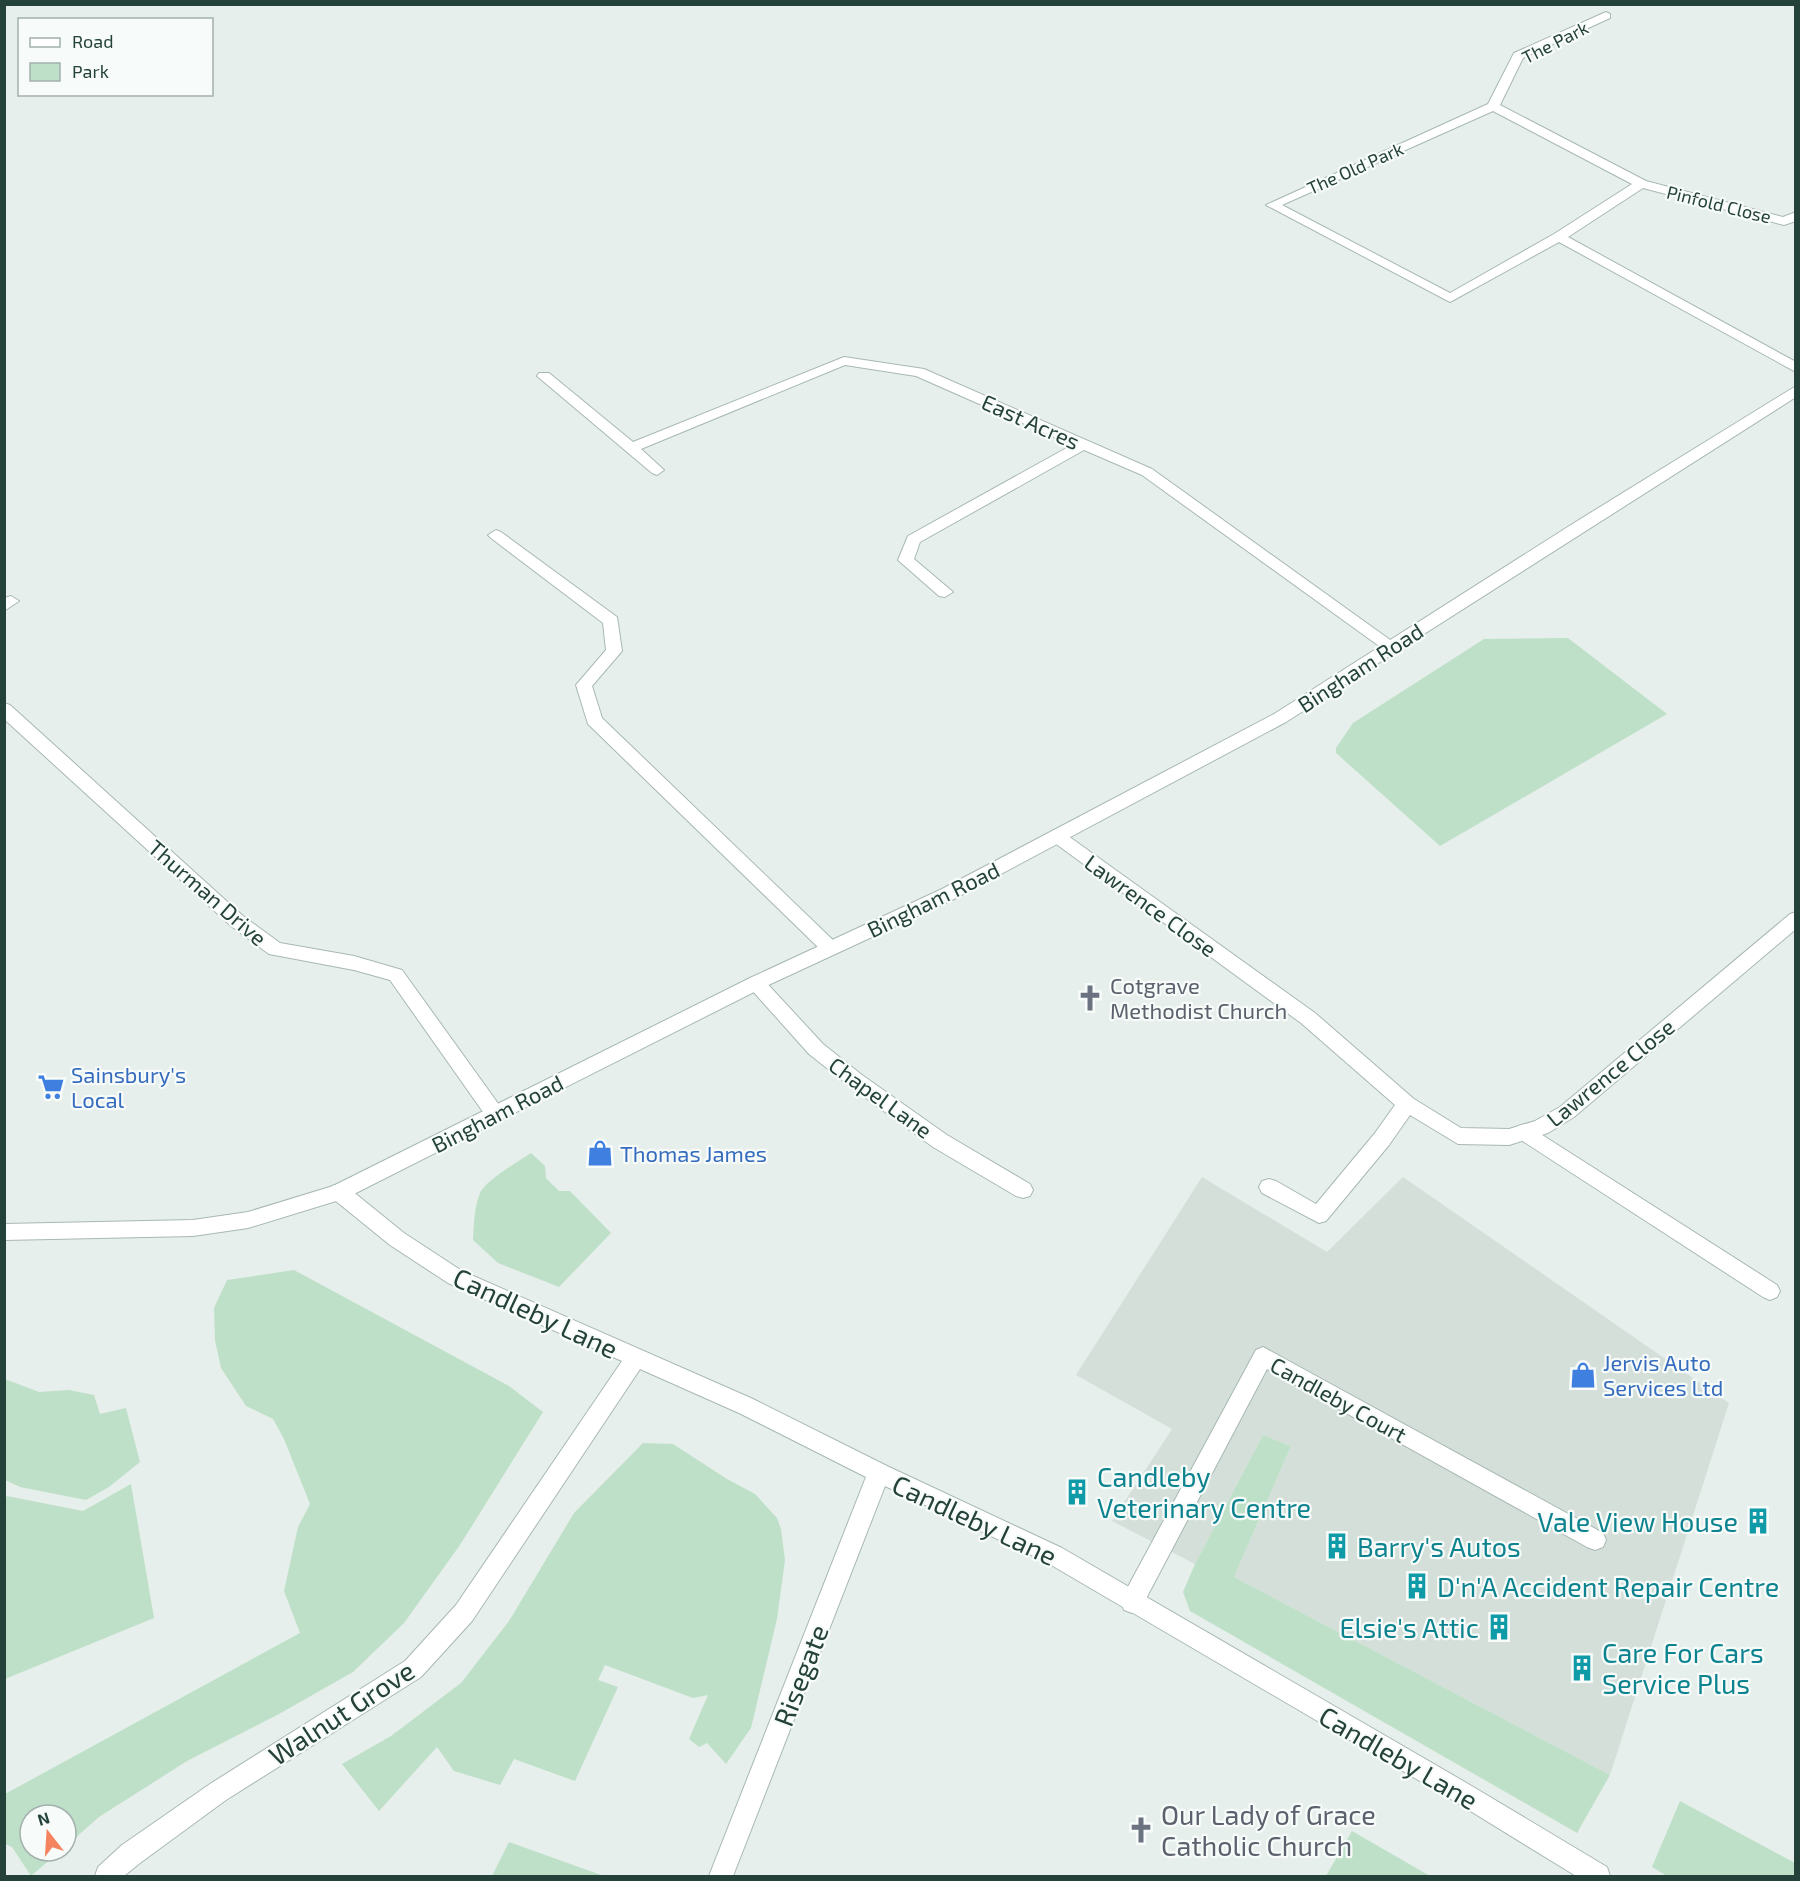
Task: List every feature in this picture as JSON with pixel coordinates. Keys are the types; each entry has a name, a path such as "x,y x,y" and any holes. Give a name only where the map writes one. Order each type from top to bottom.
{"street":[{"name":"The Park","path":"1493,106 1518,56 1606,16"},
{"path":"1493,106 1641,184"},
{"name":"The Old Park","path":"1493,106 1272,205 1450,298 1559,237 1641,184"},
{"name":"Pinfold Close","path":"1641,184 1784,221 1796,216"},
{"path":"1559,237 1796,368"},
{"name":"East Acres","path":"632,448 844,361 919,372 1147,472 1392,647"},
{"path":"544,376 657,470"},
{"name":"Bingham Road","path":"4,1232 193,1228 248,1220 339,1192 756,982 948,894 1280,718 1796,390"},
{"path":"945,592 906,560 913,539 1084,444"},
{"path":"496,535 611,621 614,651 584,685 594,720 830,948"},
{"name":"Thurman Drive","path":"4,709 237,921 275,949 354,963 396,975 495,1114"},
{"name":"Lawrence Close","path":"1058,837 1308,1018 1407,1104 1458,1136 1509,1137 1541,1127 1567,1112 1796,919"},
{"name":"Chapel Lane","path":"756,982 816,1048 847,1073 940,1141 1023,1190"},
{"path":"1269,1187 1319,1215 1382,1139 1407,1104"},
{"path":"1525,1132 1770,1292"},
{"name":"Candleby Lane","path":"339,1192 397,1239 455,1277 635,1359 746,1406 879,1473 1054,1555 1462,1793 1598,1876"},
{"name":"Candleby Court","path":"1132,1602 1263,1356 1595,1540"},
{"name":"Walnut Grove","path":"107,1876 130,1854 218,1792 413,1669 464,1613 635,1359"},
{"name":"Risegate","path":"721,1876 879,1473"}],"shaded area":[{"path":"1202,1177 1327,1252 1403,1177 1729,1403 1610,1775 1234,1577 1291,1446 1263,1435 1195,1564 1112,1521 1172,1429 1076,1375"}],"green space":[{"path":"1568,638 1667,714 1440,846 1336,753 1336,748 1353,723 1484,639"},
{"path":"531,1153 545,1166 546,1178 559,1191 570,1191 611,1233 559,1287 498,1263 473,1240 477,1204 483,1188"},
{"path":"294,1270 509,1386 543,1412 460,1545 404,1623 353,1672 279,1714 187,1761 99,1817 78,1835 78,1803 18,1803 18,1856 12,1847 5,1844 5,1794 300,1633 284,1591 298,1527 310,1504 284,1439 273,1419 246,1406 221,1368 215,1340 214,1308 227,1280"},
{"path":"5,1379 39,1392 69,1390 94,1395 100,1414 126,1408 140,1462 109,1487 86,1500 20,1487 5,1480"},
{"path":"1263,1435 1291,1446 1234,1577 1610,1775 1577,1833 1190,1611 1183,1592 1195,1564"},
{"path":"643,1443 673,1444 755,1494 777,1518 781,1529 785,1560 777,1619 751,1728 726,1764 707,1743 699,1747 689,1739 708,1695 693,1698 605,1665 598,1680 618,1687 575,1781 514,1759 500,1785 454,1771 437,1747 379,1811 342,1764 391,1736 461,1683 509,1621 574,1513"},
{"path":"131,1484 154,1618 5,1679 4,1500 7,1496 83,1511"},
{"path":"1680,1801 1795,1863 1795,1876 1667,1876 1652,1867"},
{"path":"1352,1831 1430,1876 1326,1876"},
{"path":"509,1842 604,1876 492,1876"},
{"path":"22,1863 46,1863 31,1876"}],"place":[{"name":"Cotgrave Methodist Church","path":"1090,998"},
{"name":"Sainsbury's Local","path":"51,1087"},
{"name":"Thomas James","path":"600,1153"},
{"name":"Jervis Auto Services Ltd","path":"1583,1375"},
{"name":"Candleby Veterinary Centre","path":"1077,1492"},
{"name":"Vale View House","path":"1758,1521"},
{"name":"Barry's Autos","path":"1337,1546"},
{"name":"D'n'A Accident Repair Centre","path":"1417,1586"},
{"name":"Elsie's Attic","path":"1499,1627"},
{"name":"Care For Cars Service Plus","path":"1582,1668"},
{"name":"Our Lady of Grace Catholic Church","path":"1141,1830"}]}
